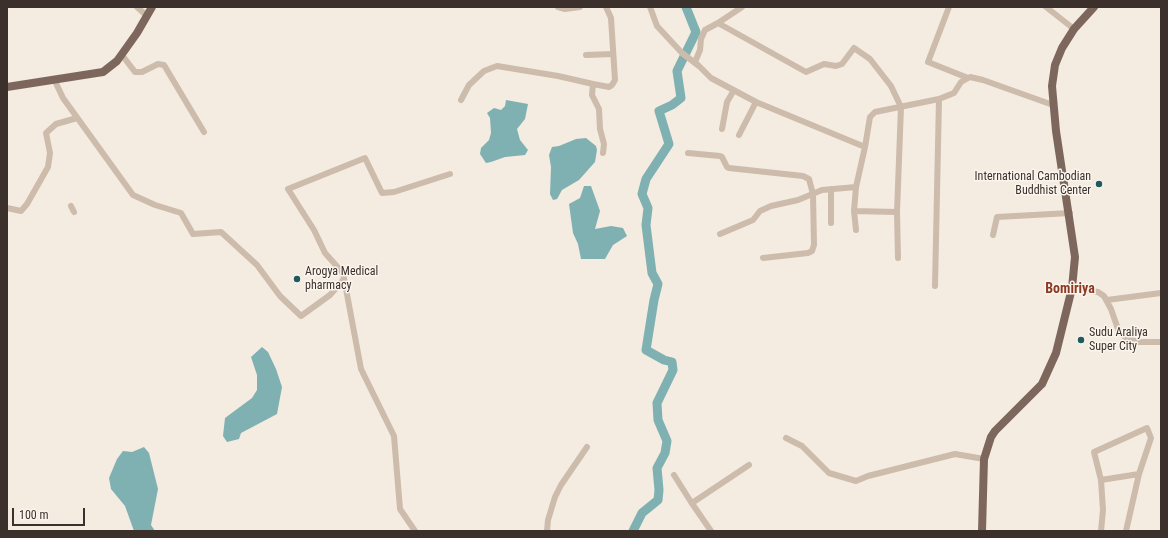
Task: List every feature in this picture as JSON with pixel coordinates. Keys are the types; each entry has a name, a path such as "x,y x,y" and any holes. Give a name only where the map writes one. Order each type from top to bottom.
{"main road":[{"path":"7,87 104,72 122,55 138,33 152,7"},
{"path":"982,531 984,458 991,437 995,431 1042,384 1056,353 1072,288 1076,257 1056,132 1052,86 1055,65 1062,48 1074,29 1094,7"}],"street":[{"path":"136,7 146,16"},
{"path":"558,7 565,9 580,7"},
{"path":"461,100 469,85 484,71 497,66 558,76 609,87 615,80 611,18 606,7"},
{"path":"650,7 657,26 682,53 692,60 711,78 756,102 865,147"},
{"path":"692,60 700,50 704,30 718,23 742,7"},
{"path":"949,7 928,62 968,78 970,77 983,80 1053,105"},
{"path":"1046,7 1074,29"},
{"path":"718,23 806,72 824,64 836,66 842,64 854,48 870,60 891,86 901,107 897,212 898,258"},
{"path":"586,55 613,54"},
{"path":"122,55 136,72 142,72 158,64 164,65 204,132"},
{"path":"856,230 854,211 856,187 870,117 875,112 939,98 954,93 961,82 968,78"},
{"path":"54,79 63,98 133,195 155,205 182,213 193,234 221,232 257,265 280,296 301,316 330,295 344,279"},
{"path":"593,84 592,95 599,109 600,129 604,144 603,153"},
{"path":"722,129 727,102 734,90"},
{"path":"934,286 939,98"},
{"path":"739,135 756,102"},
{"path":"7,208 21,211 27,204 48,167 50,153 46,133 56,124 77,118"},
{"path":"688,153 720,156 727,167 730,168 774,172 806,177 809,179 814,194 814,245 812,251 808,253 763,258"},
{"path":"415,531 400,509 394,436 361,369 343,273 325,253 314,230 288,189 365,158 382,193 394,192 450,174"},
{"path":"720,234 753,220 760,211 771,206 798,200 831,189 856,187"},
{"path":"831,189 831,223"},
{"path":"854,211 897,212"},
{"path":"994,235 997,217 1070,213"},
{"path":"1072,288 1098,292 1104,296 1118,329 1124,336 1133,341 1139,342 1161,342"},
{"path":"1107,300 1161,293"},
{"path":"1100,531 1103,510 1100,480 1094,452 1147,428 1151,438 1139,474 1126,531"},
{"path":"786,438 802,446 829,473 856,481 868,476 955,454 984,458"},
{"path":"547,531 548,520 555,497 561,485 587,447"},
{"path":"692,503 749,465"},
{"path":"1100,480 1139,474"},
{"path":"674,475 711,531"}],"water":[{"path":"506,100 528,104 525,119 517,129 520,140 528,150 525,155 505,157 486,163 480,154 481,148 489,140 491,133 490,118 487,113 494,108 501,110 505,106"},
{"path":"586,138 596,146 597,150 595,162 579,180 562,190 557,199 553,200 550,194 551,167 549,155 552,147 559,146 576,139"},
{"path":"584,186 591,186 600,211 595,229 611,226 623,228 627,236 613,245 605,259 581,259 578,244 573,233 569,204 580,198"},
{"path":"262,347 268,352 282,387 277,414 241,433 239,439 227,442 223,436 225,418 252,398 257,390 257,375 251,357"},
{"path":"144,447 149,453 158,489 151,525 155,531 134,531 125,506 111,489 109,478 117,459 123,451 132,452"}],"waterway":[{"path":"633,531 642,513 658,500 659,490 657,468 665,453 667,441 658,420 657,403 673,370 672,362 664,360 646,350 658,284 652,273 646,225 648,208 642,194 646,179 669,144 659,111 672,105 681,98 677,71 696,32 686,7"}],"place":[{"name":"International Cambodian Buddhist Center","path":"1099,184"},
{"name":"Arogya Medical pharmacy","path":"297,279"},
{"name":"Sudu Araliya Super City","path":"1081,340"}],"district":[{"name":"Bomiriya","path":"1070,289"}]}
